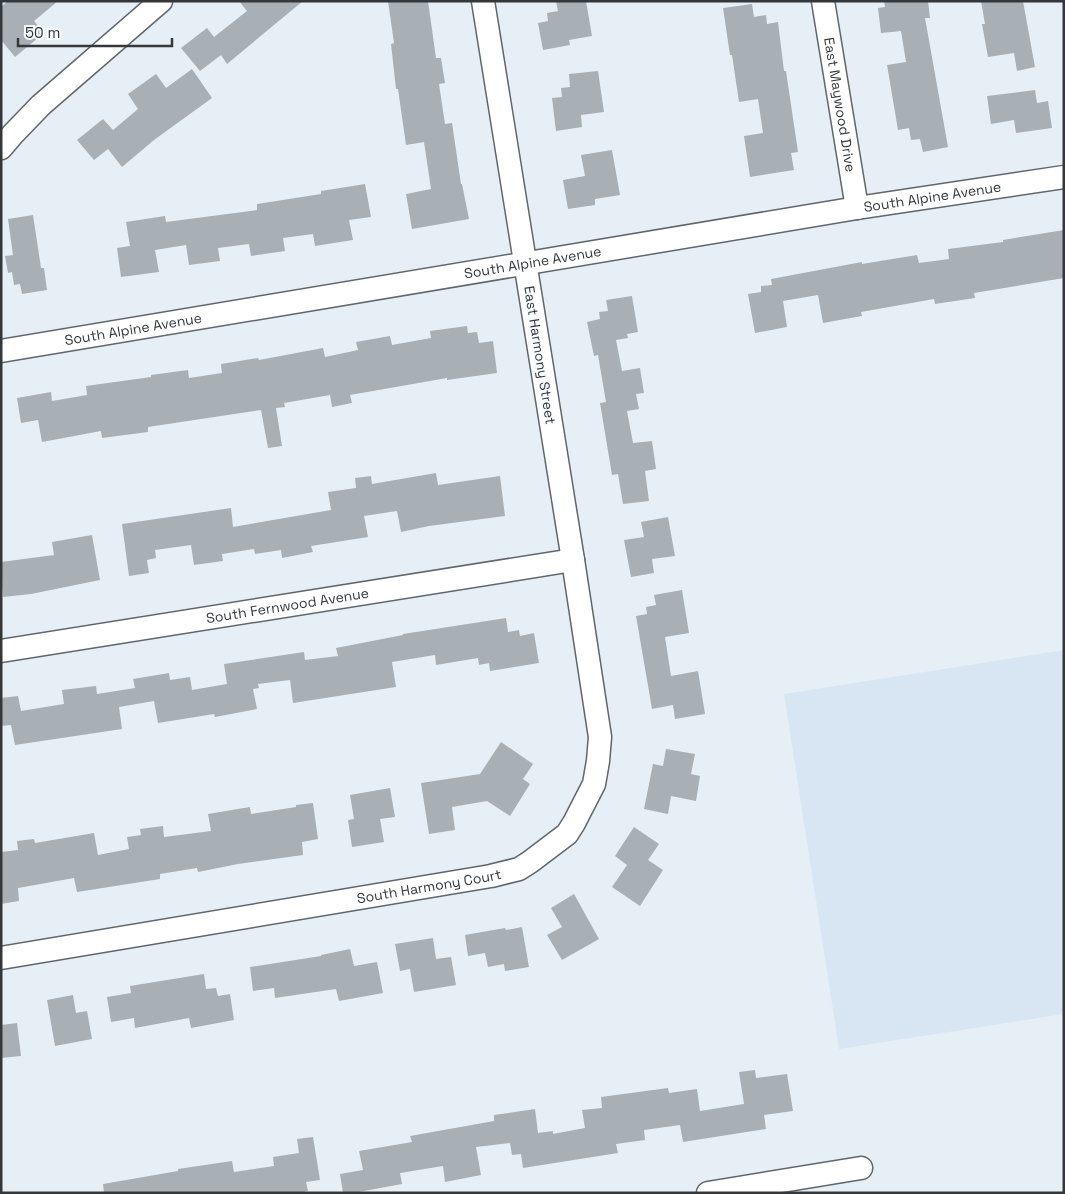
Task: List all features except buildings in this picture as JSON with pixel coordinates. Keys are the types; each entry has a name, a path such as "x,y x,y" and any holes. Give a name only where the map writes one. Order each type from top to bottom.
{"street":[{"path":"1,148 41,105 161,1"},
{"name":"East Harmony Street","path":"482,1 573,560"},
{"name":"East Maywood Drive","path":"823,1 857,208"},
{"name":"South Alpine Avenue","path":"1,351 857,208 1064,178"},
{"name":"South Fernwood Avenue","path":"1,651 573,560"},
{"name":"South Harmony Court","path":"1,958 491,876 519,869 555,845 567,834 594,784 600,737 573,560"},
{"path":"714,1192 861,1168"}],"shaded area":[{"path":"1064,650 1064,1014 839,1049 784,694"}]}
